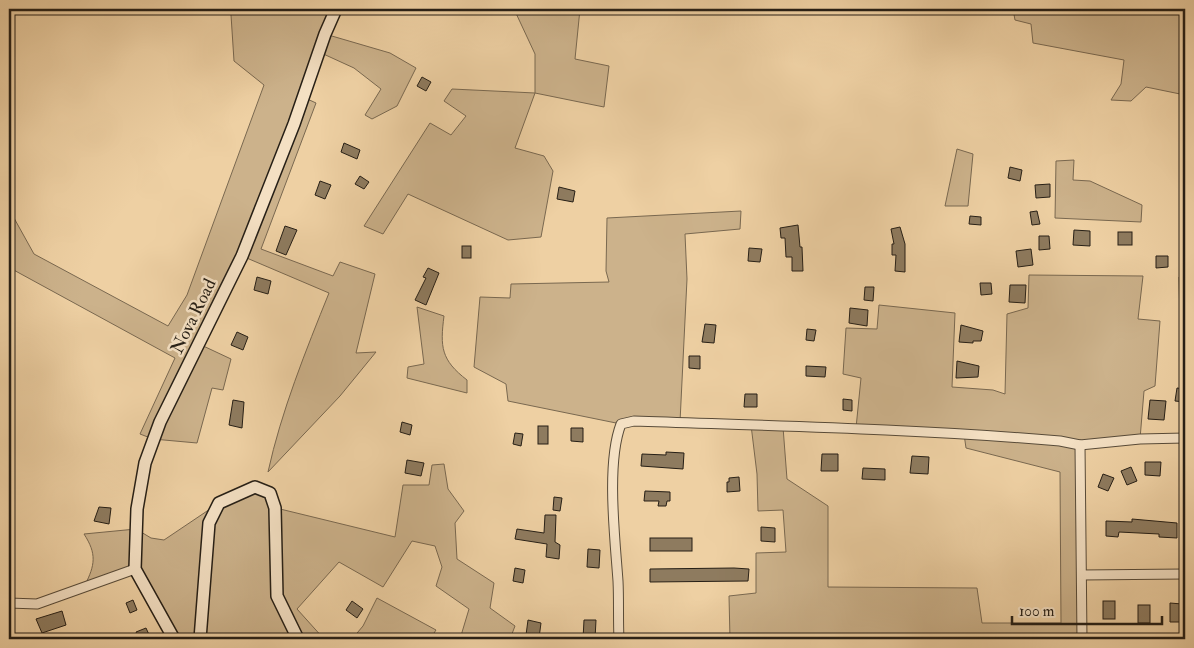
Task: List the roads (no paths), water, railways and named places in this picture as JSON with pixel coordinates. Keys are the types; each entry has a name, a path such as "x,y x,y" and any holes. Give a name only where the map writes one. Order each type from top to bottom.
{"street":[{"name":"Nova Road","path":"174,639 136,569 137,509 144,463 160,422 242,256 294,124 324,34 336,9"},
{"path":"619,639 614,529 615,440 621,424 634,420 783,427 897,429 1051,440 1080,445 1140,439 1185,438"},
{"path":"1080,445 1082,639"},
{"path":"200,639 209,523 219,503 255,487 270,493 275,508 277,596 298,639"},
{"path":"9,603 36,604 136,569"},
{"path":"1082,575 1185,574"}]}
